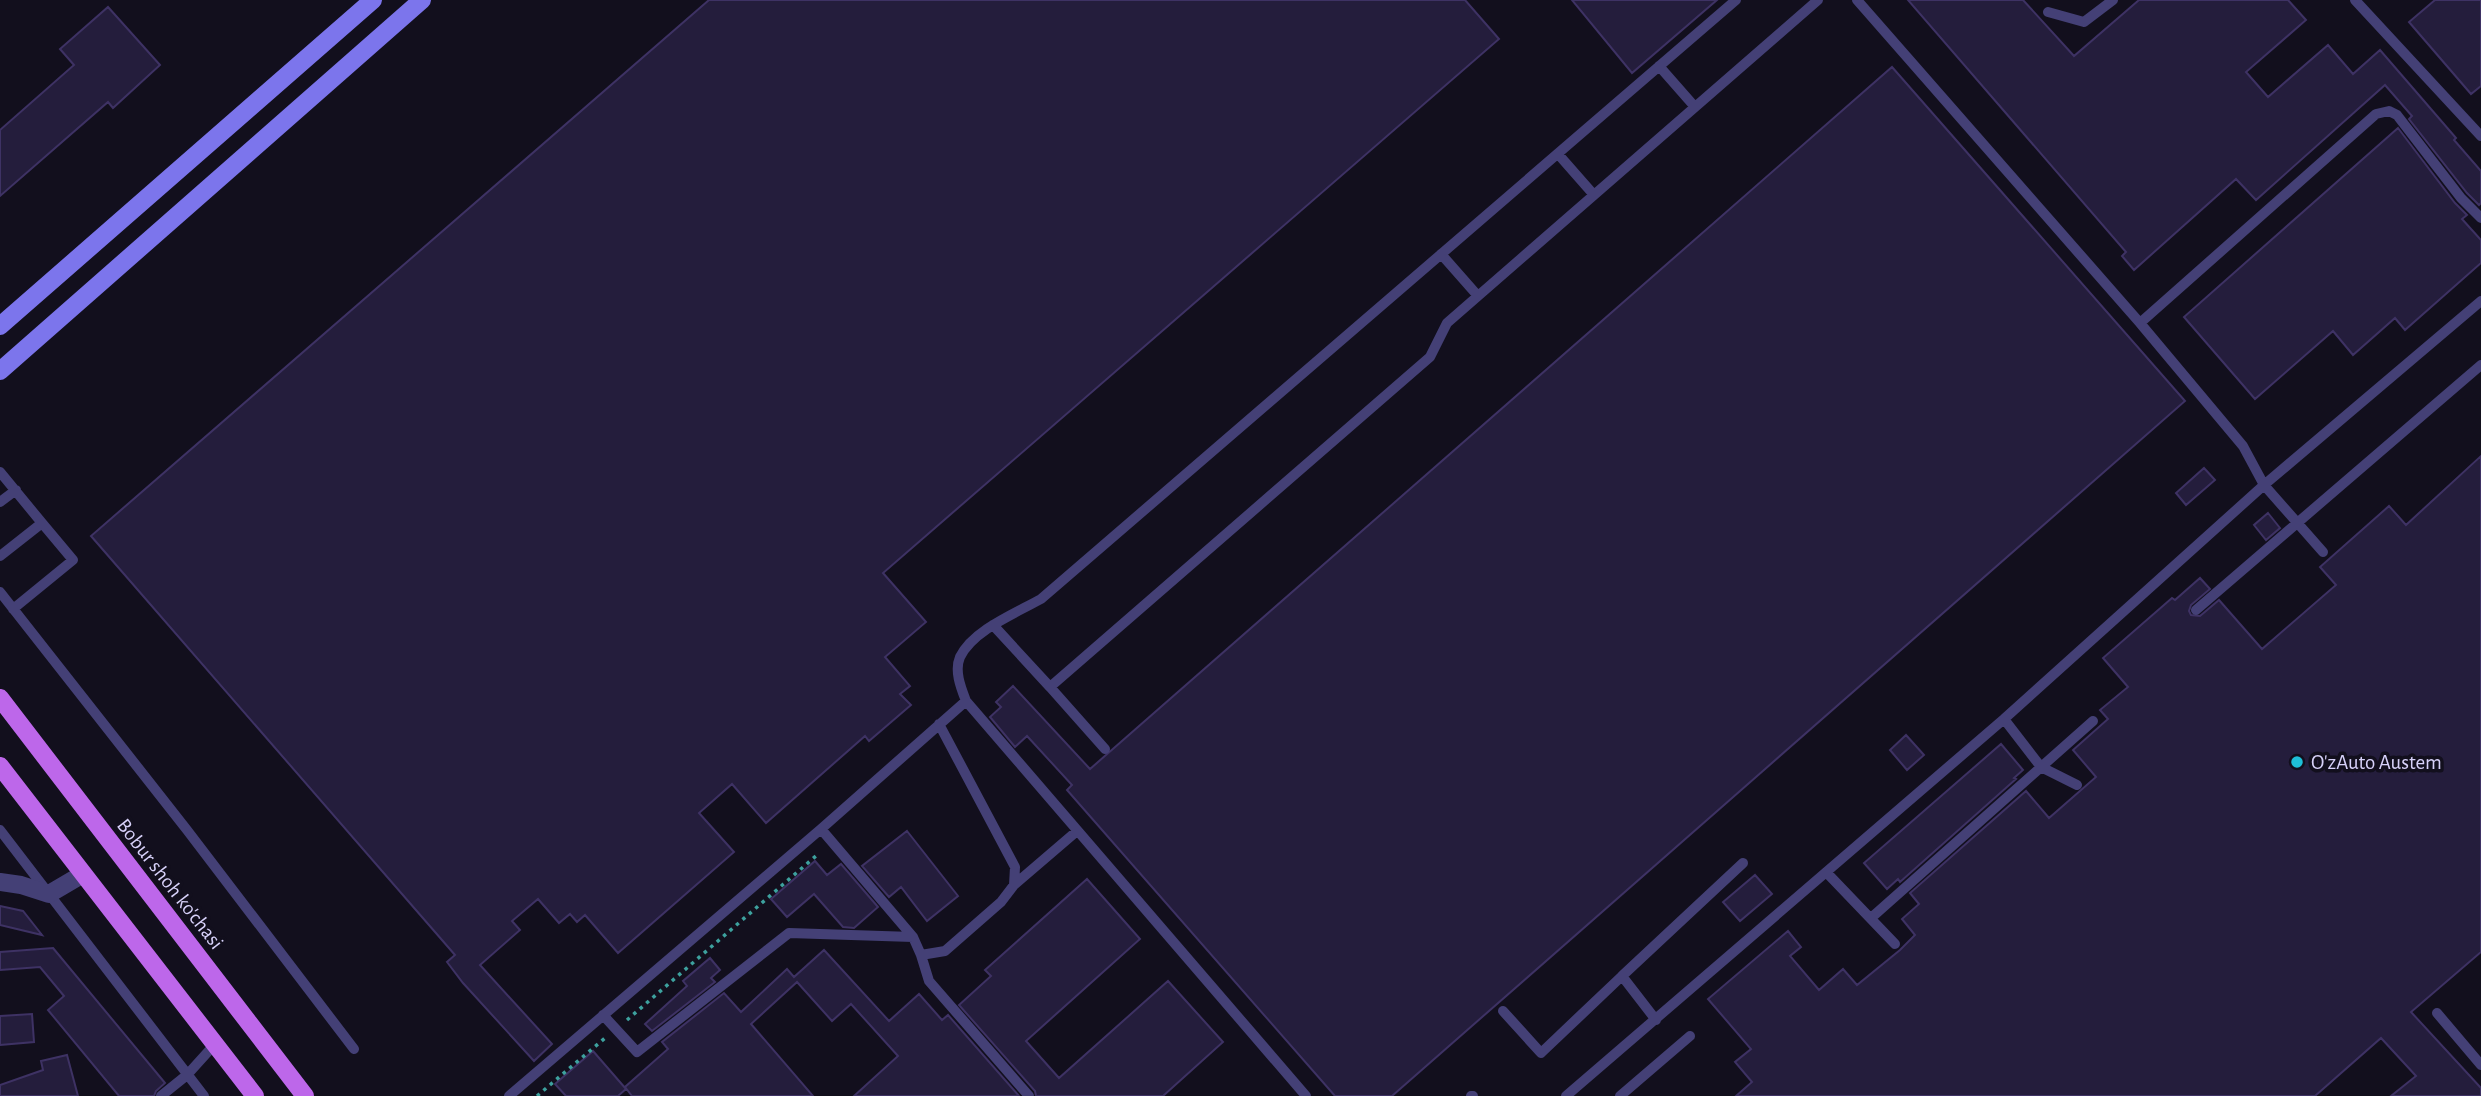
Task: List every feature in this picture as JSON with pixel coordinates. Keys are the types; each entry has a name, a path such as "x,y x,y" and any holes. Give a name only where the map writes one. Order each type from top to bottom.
{"main road":[{"path":"0,326 373,0"},
{"path":"0,370 422,0"},
{"name":"Bobur shoh ko'chasi","path":"0,698 305,1096"},
{"path":"0,766 255,1096"}],"street":[{"path":"0,882 22,885 49,894 83,874"}],"lane":[{"path":"1306,1096 966,701 958,678 959,658 980,633 1041,599 1736,0"},
{"path":"1050,687 1430,358 1447,323 1818,0"},
{"path":"1857,0 2140,323 2243,446 2264,485 2323,552"},
{"path":"2048,12 2084,22 2113,0"},
{"path":"2355,0 2480,134"},
{"path":"1659,66 1695,107"},
{"path":"2140,323 2376,114 2389,111 2397,115 2461,198 2481,218"},
{"path":"1558,154 1594,195"},
{"path":"1441,254 1478,296"},
{"path":"1566,1096 2004,719 2264,485 2481,301"},
{"path":"2196,610 2481,365"},
{"path":"0,472 73,560 13,608"},
{"path":"0,502 16,490"},
{"path":"0,556 42,523"},
{"path":"0,592 354,1049"},
{"path":"993,625 1105,748"},
{"path":"509,1096 821,830 966,701"},
{"path":"2004,719 2041,767 2077,785"},
{"path":"1871,918 2093,721"},
{"path":"939,724 1015,867 1014,885"},
{"path":"821,830 914,937 929,981 1030,1096"},
{"path":"0,831 198,1093"},
{"path":"921,955 945,951 1001,902 1014,885 1077,831"},
{"path":"1503,1011 1541,1053 1743,863"},
{"path":"1827,873 1895,944"},
{"path":"603,1015 638,1052 789,933 914,937"},
{"path":"1622,976 1656,1020"},
{"path":"2437,1013 2481,1065"},
{"path":"1620,1096 1690,1036"},
{"path":"161,1096 187,1075 215,1044"}],"path":[{"path":"537,1096 832,841"}],"building":[{"path":"709,0 1465,0 1499,39 883,573 926,622 885,657 910,686 900,694 911,705 869,741 865,736 766,823 732,784 699,813 734,852 618,953 585,915 577,922 570,914 559,923 538,899 512,921 520,930 480,965 552,1044 534,1061 447,962 455,955 91,536"},
{"path":"1572,0 1717,0 1632,73"},
{"path":"1908,0 2023,0 2074,56 2139,0 2288,0 2306,20 2246,72 2268,97 2328,45 2353,74 2380,50 2481,171 2481,203 2479,205 2467,193 2409,119 2412,116 2385,85 2256,200 2236,179 2134,270 2122,256 2126,252"},
{"path":"2435,0 2481,0 2481,86 2471,94 2409,22"},
{"path":"108,7 160,65 113,108 108,102 0,196 0,130 74,65 60,49"},
{"path":"1892,67 2185,401 1392,1096 1335,1096 1067,790 1072,785 1027,736 1015,747 990,717 1001,707 996,702 1013,686 1090,769"},
{"path":"2398,128 2467,215 2462,219 2481,240 2481,263 2405,330 2395,318 2353,355 2333,331 2255,399 2184,317"},
{"name":"O'zAuto Austem","path":"2481,456 2481,952 2411,1012 2481,1088 2481,1096 2391,1096 2416,1076 2381,1038 2315,1096 1736,1096 1752,1082 1735,1062 1751,1049 1708,999 1788,931 1801,947 1790,956 1819,990 1843,969 1857,985 1900,950 1915,935 1902,919 1919,904 1910,893 2026,791 2049,818 2096,777 2073,750 2108,719 2100,710 2128,687 2103,658 2172,598 2175,600 2200,578 2210,589 2191,605 2191,615 2200,616 2219,600 2262,649 2336,585 2320,567 2389,506 2406,525"},
{"path":"2204,468 2215,480 2186,505 2176,493"},
{"path":"2268,513 2280,528 2266,540 2254,525"},
{"path":"1906,735 1924,755 1907,770 1890,750"},
{"path":"2001,744 2023,770 2014,778 2016,779 1900,882 1898,879 1887,889 1864,863"},
{"path":"907,831 958,896 927,921 901,887 889,897 862,866"},
{"path":"815,861 827,875 841,864 878,907 854,928 843,927 814,894 787,917 771,899"},
{"path":"1755,875 1772,894 1740,921 1723,902"},
{"path":"1087,879 1140,939 1026,1041 1059,1078 1168,981 1223,1042 1163,1096 1036,1096 1035,1091 959,1005 991,976 985,970"},
{"path":"0,906 23,911 42,935 0,925"},
{"path":"53,948 165,1083 154,1096 119,1096 48,1010 64,996 40,967 0,970 0,952"},
{"path":"824,950 889,1021 919,994 942,1020 948,1015 1019,1096 854,1096 898,1056 851,1004 832,1021 797,982 751,1024 813,1096 632,1096 625,1087 668,1049 662,1042 724,993 741,1012 787,969 794,977"},
{"path":"710,958 720,970 711,978 715,982 652,1031 645,1024 687,986 683,981"},
{"path":"32,1014 34,1042 0,1045 0,1016"},
{"path":"593,1051 626,1089 618,1096 566,1096 555,1084"},
{"path":"67,1055 78,1096 0,1096 0,1085 43,1070 41,1061"}],"place":[{"name":"O'zAuto Austem","path":"2297,762"}]}
